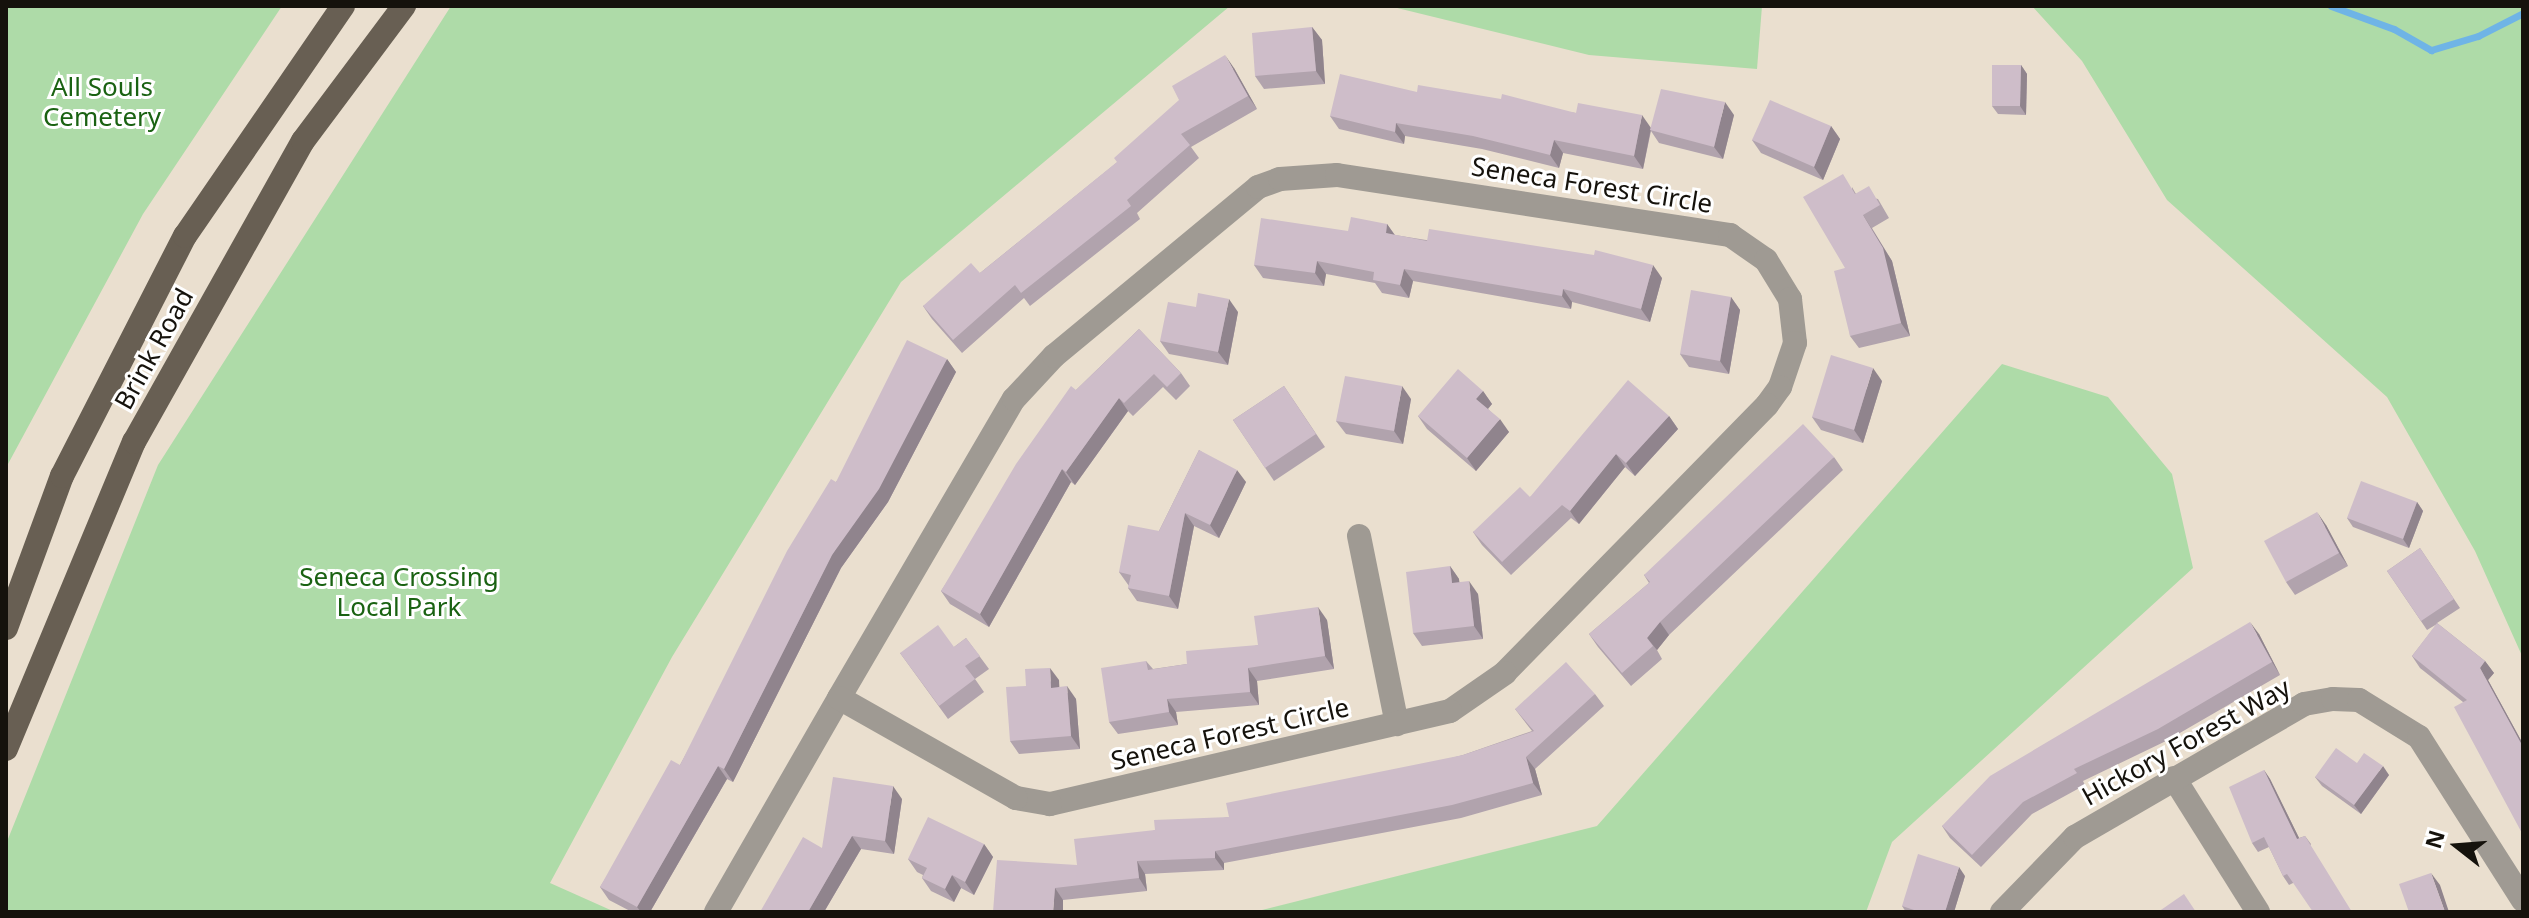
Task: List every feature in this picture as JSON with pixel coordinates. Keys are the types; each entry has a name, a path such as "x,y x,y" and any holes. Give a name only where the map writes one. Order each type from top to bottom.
{"main road":[{"name":"Brink Road","path":"6,628 62,476 185,236 343,6"},
{"name":"Brink Road","path":"6,749 134,442 303,141 404,6"}],"street":[{"name":"Seneca Forest Circle","path":"716,912 839,698 1014,399 1054,356 1258,187 1280,179 1337,175 1730,235 1766,260 1790,299 1795,343 1780,387 1767,405 1505,673 1450,711 1050,804 1016,798 839,698"},
{"path":"1359,536 1397,724"},
{"name":"Hickory Forest Way","path":"2002,912 2075,837 2174,778 2304,704 2359,700 2419,737 2523,900"},
{"path":"2174,778 2258,912"}],"green space":[{"name":"All Souls Cemetery","path":"6,6 282,6 143,214 8,464"},
{"name":"Seneca Crossing Local Park","path":"451,6 1230,6 901,282 672,657 550,883 615,912 6,912 6,844 158,465"},
{"path":"1389,6 1762,6 1757,69 1589,55"},
{"path":"2032,6 2523,6 2523,658 2475,551 2387,397 2167,200 2082,61"},
{"path":"2002,364 2108,397 2172,474 2193,568 1892,842 1866,912 1254,912 1597,826"}],"building":[{"path":"1312,27 1316,71 1255,76 1252,33"},
{"path":"1225,55 1248,96 1181,134 1190,145 1127,200 1131,206 1021,293 1015,285 953,340 923,306 971,263 980,273 1117,162 1114,158 1179,100 1172,86"},
{"path":"1992,65 2021,65 2020,106 1992,106"},
{"path":"1340,74 1417,92 1418,85 1501,99 1502,94 1576,113 1578,103 1642,115 1634,156 1554,140 1550,155 1473,136 1396,123 1395,132 1330,116"},
{"path":"1661,89 1725,102 1714,147 1650,130"},
{"path":"1770,100 1831,126 1814,167 1752,140"},
{"path":"1843,174 1855,194 1869,186 1880,205 1863,215 1883,248 1901,323 1850,336 1834,271 1845,268 1803,197"},
{"path":"1351,217 1387,224 1386,233 1427,241 1429,229 1594,255 1595,250 1653,265 1641,309 1563,289 1562,296 1404,269 1400,285 1373,280 1374,272 1317,261 1315,273 1254,265 1261,218 1348,231"},
{"path":"1691,290 1731,297 1720,361 1680,354"},
{"path":"1198,293 1229,299 1218,352 1160,341 1168,302 1196,307"},
{"path":"1139,329 1181,373 1167,387 1154,374 1124,403 1119,398 1066,472 1062,469 980,614 941,591 1016,464 1071,386 1076,390"},
{"path":"907,340 947,359 879,489 832,555 724,769 718,766 637,907 600,887 671,760 680,765 787,551 831,479 836,482"},
{"path":"1831,355 1873,368 1854,430 1812,417"},
{"path":"1458,369 1483,391 1476,399 1500,419 1467,458 1418,416"},
{"path":"1345,376 1402,386 1394,431 1336,421"},
{"path":"1628,380 1669,416 1626,463 1616,454 1570,511 1562,505 1502,562 1473,532 1520,487 1530,497"},
{"path":"1284,386 1316,434 1265,468 1233,420"},
{"path":"1803,424 1834,457 1660,622 1647,638 1653,646 1622,673 1589,634 1650,582 1644,575"},
{"path":"1199,450 1237,470 1210,525 1185,513 1169,596 1128,588 1131,575 1119,572 1128,525 1159,531"},
{"path":"2361,481 2417,502 2403,539 2347,518"},
{"path":"2317,512 2339,553 2286,582 2264,541"},
{"path":"2420,548 2454,599 2421,621 2387,571"},
{"path":"1450,566 1452,583 1469,581 1474,626 1413,633 1406,572"},
{"path":"1318,607 1325,656 1248,668 1250,692 1167,699 1169,712 1109,722 1101,668 1146,661 1148,670 1187,664 1186,651 1258,645 1254,616"},
{"path":"2250,622 2272,662 2158,729 2074,769 2077,773 2023,802 1972,855 1942,826 1990,776"},
{"path":"2437,623 2485,661 2480,668 2523,747 2523,835 2454,707 2467,700 2412,656"},
{"path":"938,625 954,647 966,638 980,656 965,666 975,679 939,706 900,653"},
{"path":"1566,662 1595,694 1526,757 1533,783 1452,805 1215,851 1215,858 1137,861 1139,878 1055,888 1053,912 993,912 997,860 1077,865 1074,839 1155,830 1154,820 1229,817 1226,803 1463,755 1534,731 1515,709"},
{"path":"1050,668 1051,688 1067,686 1071,736 1010,741 1006,687 1026,686 1025,669"},
{"path":"2336,748 2357,763 2364,753 2383,766 2354,805 2315,777"},
{"path":"2264,770 2297,839 2305,836 2352,912 2313,912 2287,874 2283,876 2264,837 2252,843 2229,787"},
{"path":"833,777 893,786 885,841 852,836 808,912 760,912 803,837 822,848"},
{"path":"928,817 984,844 965,882 952,875 945,889 922,878 927,868 908,859"},
{"path":"1918,854 1959,867 1945,912 1920,912 1902,906"},
{"path":"2431,873 2445,912 2409,912 2399,884"},
{"path":"2184,894 2196,912 2158,912"}],"waterway":[{"path":"2331,6 2394,29 2431,50 2478,36 2523,13"}]}
